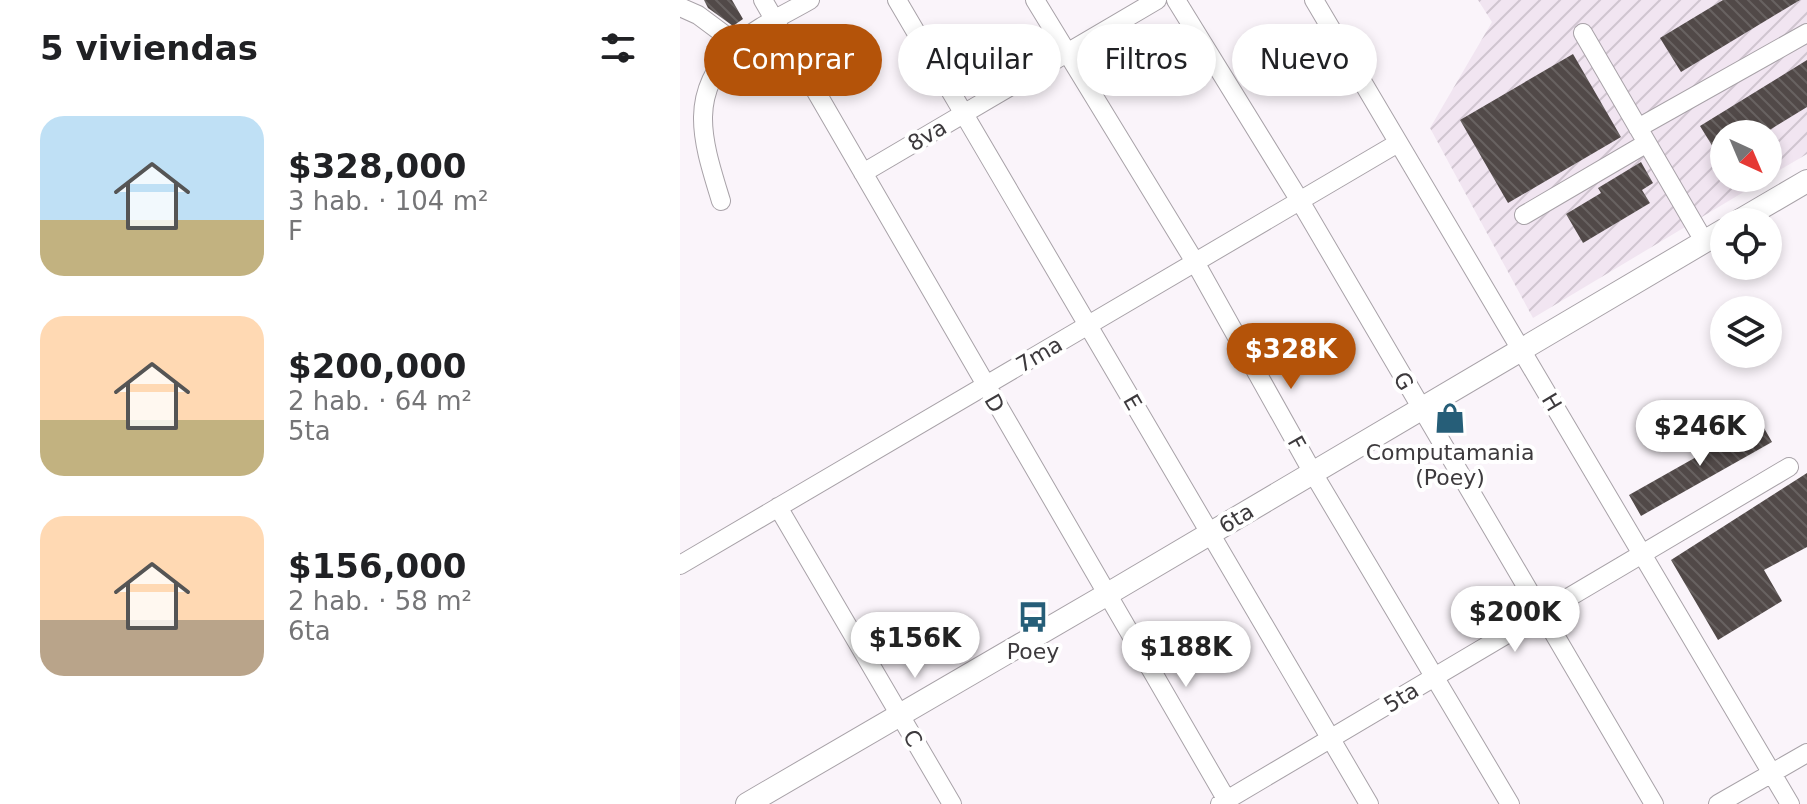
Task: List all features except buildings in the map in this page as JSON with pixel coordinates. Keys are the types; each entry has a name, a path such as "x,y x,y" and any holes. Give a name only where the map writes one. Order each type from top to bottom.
{"main road":[{"path":"1761,208 1807,181"},
{"name":"6ta","path":"747,804 1710,238"}],"street":[{"name":"D","path":"763,0 1225,803"},
{"path":"770,24 810,0"},
{"name":"E","path":"897,0 1369,804"},
{"name":"F","path":"1035,0 1195,262 1313,473 1510,804"},
{"name":"8va","path":"863,173 1157,0"},
{"name":"G","path":"1176,0 1300,201 1654,804"},
{"name":"H","path":"1314,0 1790,804"},
{"path":"680,7 710,24"},
{"path":"1583,33 1704,241"},
{"path":"1524,215 1642,136 1807,33"},
{"path":"706,96 702,124 721,201"},
{"name":"7ma","path":"680,565 1398,143"},
{"name":"5ta","path":"1225,803 1789,467"},
{"name":"C","path":"778,507 952,804"},
{"path":"1718,804 1807,753"}],"shaded area":[{"path":"1478,0 1807,0 1807,154 1782,169 1782,120 1710,120 1710,192 1744,192 1717,208 1710,208 1710,212 1533,318 1430,128 1492,22"}],"place":[{"name":"Computamania (Poey)","path":"1450,418"},
{"name":"Poey","path":"1033,617"}]}
